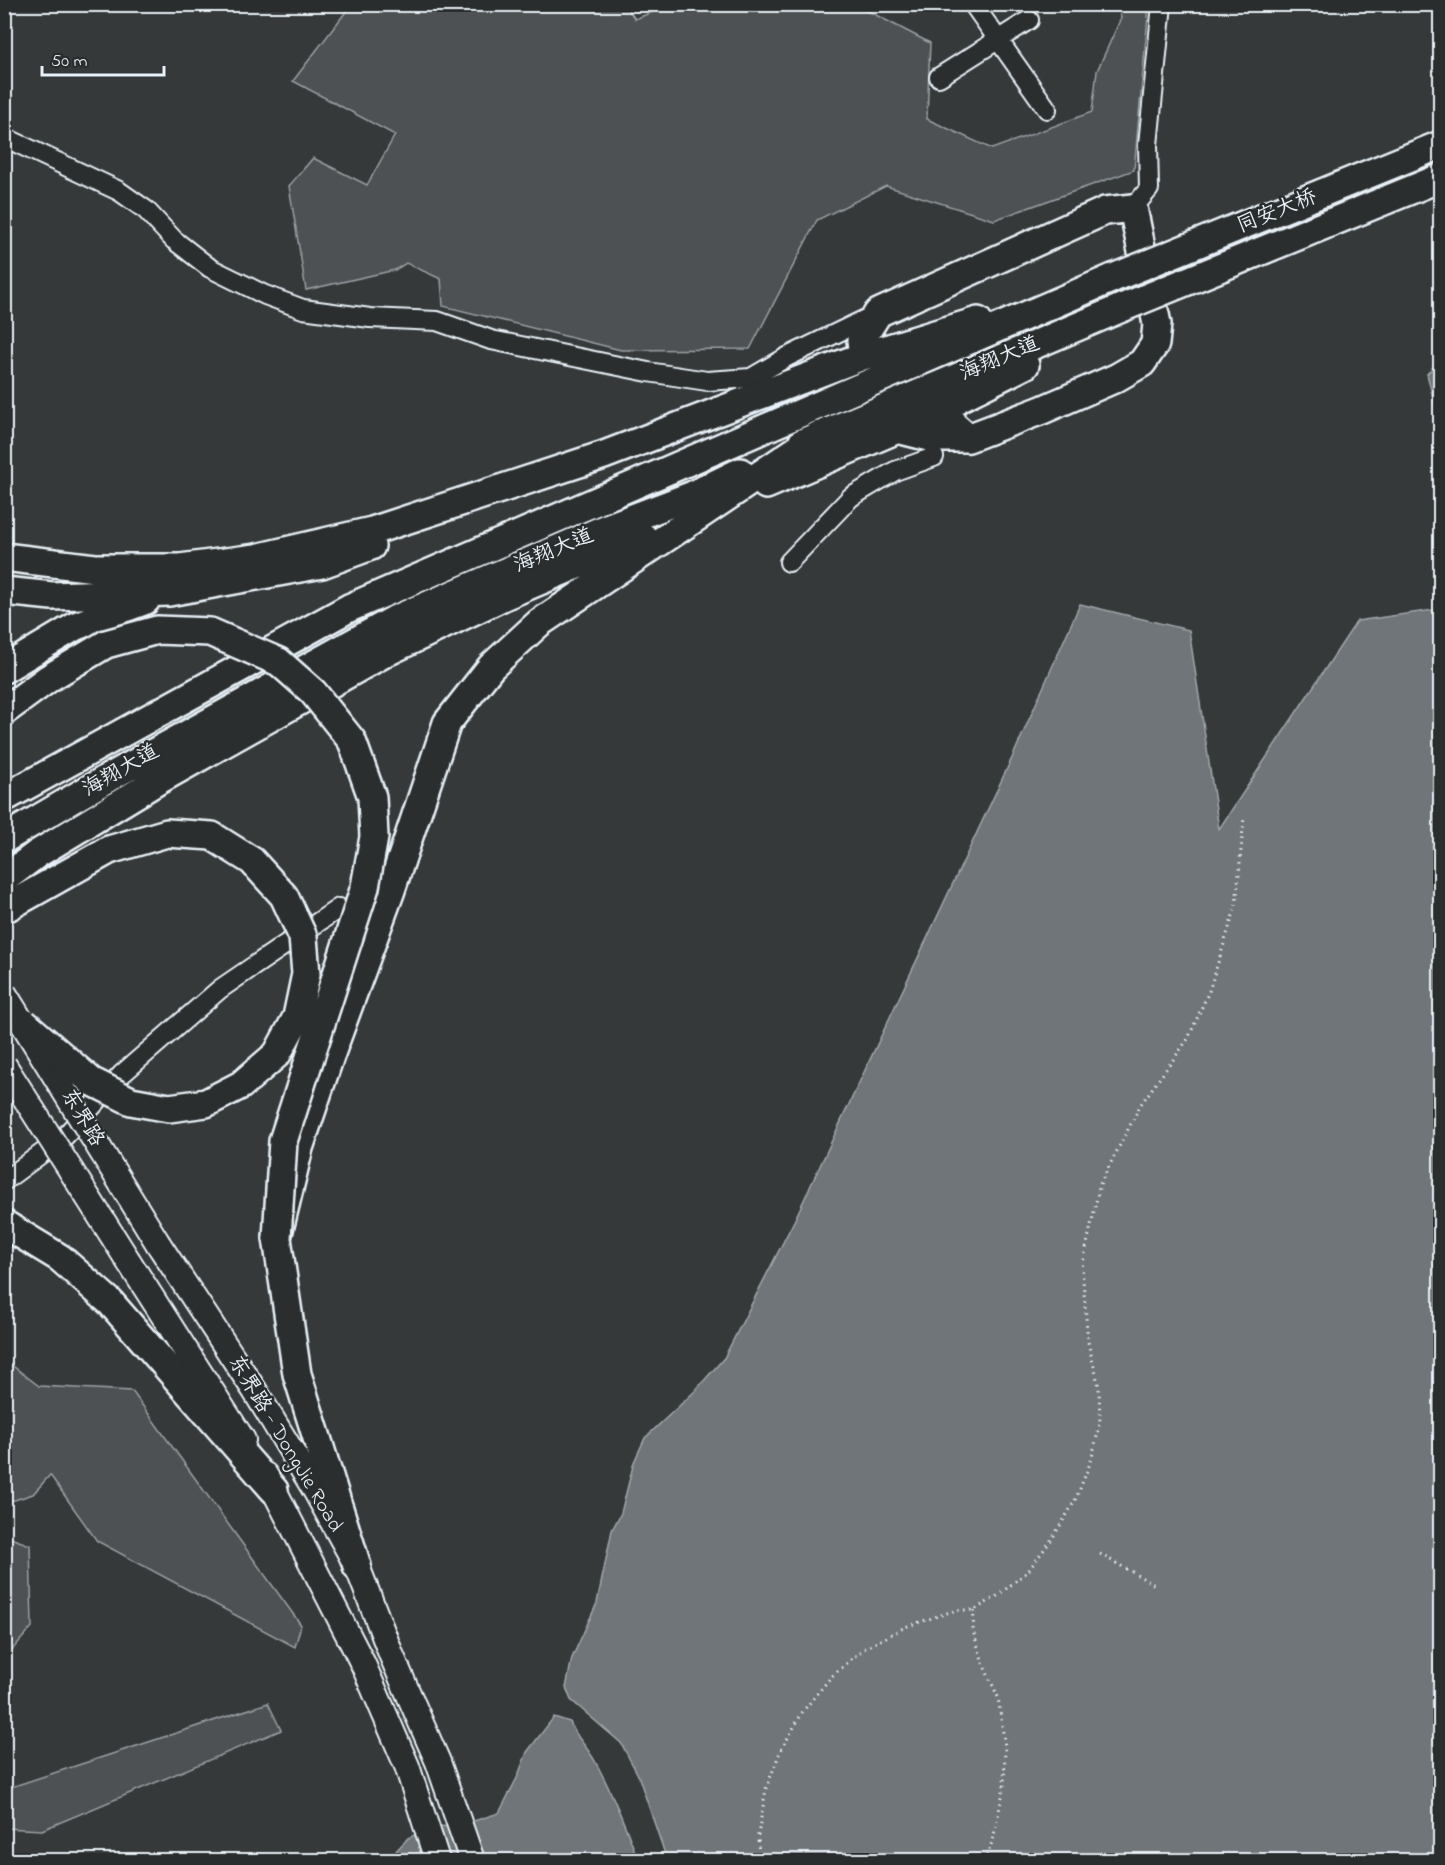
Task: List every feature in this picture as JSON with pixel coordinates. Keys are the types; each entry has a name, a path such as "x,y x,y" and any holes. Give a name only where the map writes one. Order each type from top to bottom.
{"highway":[{"name":"同安大桥","path":"1113,278 1440,145"},
{"name":"同安大桥","path":"1124,307 1440,178"},
{"path":"863,356 861,340 878,313 1105,211 1133,208 1157,324 1155,344 1142,363 1116,378 1042,410 968,438 933,438 897,429"},
{"path":"4,591 52,596 169,592 322,564 448,519 604,455 863,356 1113,278"},
{"name":"海翔大道","path":"4,798 349,608 1113,278"},
{"path":"374,658 506,595 947,408 959,398 1008,375 1124,307"},
{"name":"海翔大道","path":"4,839 108,778 394,620 609,527 693,495 819,435 1124,307"},
{"path":"947,408 952,424 968,438"},
{"path":"277,1238 299,1148 391,890 447,723 491,667 538,623 819,435"},
{"path":"4,557 95,568 180,567 256,558 372,531 604,455"},
{"path":"4,879 37,854 157,781 609,527"},
{"path":"4,669 76,626 169,592"},
{"path":"4,711 50,678 106,644 157,630 210,632 279,662 313,692 352,741 372,798 374,837 365,886 283,1141 277,1238 297,1374 357,1566"},
{"path":"4,909 109,850 167,833 212,836 252,861 284,896 303,937 306,974 297,1017 277,1054 242,1085 206,1103 169,1108 131,1101 92,1081 24,1023"},
{"path":"4,1224 60,1258 110,1302 274,1490"}],"main road":[{"name":"东界路","path":"4,993 159,1245"},
{"name":"东界路","path":"4,1065 129,1262"},
{"name":"东界路 - DongJie Road","path":"159,1245 255,1391 315,1490 357,1566 391,1654 438,1762 472,1860"},
{"name":"东界路 - DongJie Road","path":"129,1262 274,1490 363,1664 407,1766 437,1860"}],"street":[{"path":"973,4 1047,109"},
{"path":"1133,208 1149,189 1148,145 1162,4"},
{"path":"939,77 1029,21"},
{"path":"4,137 119,191 146,210 174,240 210,268 266,295 303,309 370,318 437,321 491,340 648,372 706,381 752,378 787,357 878,313"},
{"path":"789,562 851,498 895,471 934,457"},
{"path":"4,1181 64,1137 122,1074 220,989 339,908"}],"path":[{"path":"759,1860 758,1834 766,1789 780,1752 803,1710 831,1677 861,1650 905,1627 956,1610 974,1610 996,1597 1028,1571 1052,1539 1075,1501 1091,1461 1100,1424 1099,1387 1088,1342 1082,1267 1100,1184 1141,1104 1188,1039 1209,991 1236,906 1244,817"},
{"path":"1100,1554 1155,1585"},
{"path":"974,1610 973,1631 984,1666 998,1697 1005,1747 1004,1787 993,1840 985,1860"}],"shaded area":[{"path":"351,5 625,5 635,19 670,5 849,5 872,13 930,43 927,119 992,149 1092,112 1097,71 1121,18 1119,5 1149,5 1134,170 994,220 886,186 817,220 750,349 621,350 443,306 441,279 406,263 395,270 306,290 289,186 313,158 367,185 395,135 293,81"},
{"path":"1440,359 1440,417 1437,414 1427,374"},
{"path":"1080,604 1189,630 1219,829 1357,621 1440,609 1440,1860 667,1860 638,1775 621,1743 571,1700 566,1688 572,1658 597,1603 612,1530 621,1513 634,1462 645,1438 694,1392 724,1358 794,1221 1012,758"},
{"path":"5,1360 39,1386 132,1391 301,1625 295,1647 97,1541 50,1475 33,1494 5,1503"},
{"path":"5,1536 30,1545 32,1627 5,1658"},
{"path":"268,1703 281,1730 42,1830 5,1828 5,1789"},
{"path":"554,1717 570,1722 595,1761 638,1860 397,1860 396,1851 408,1838 437,1826 455,1827 499,1813 527,1752"}]}
